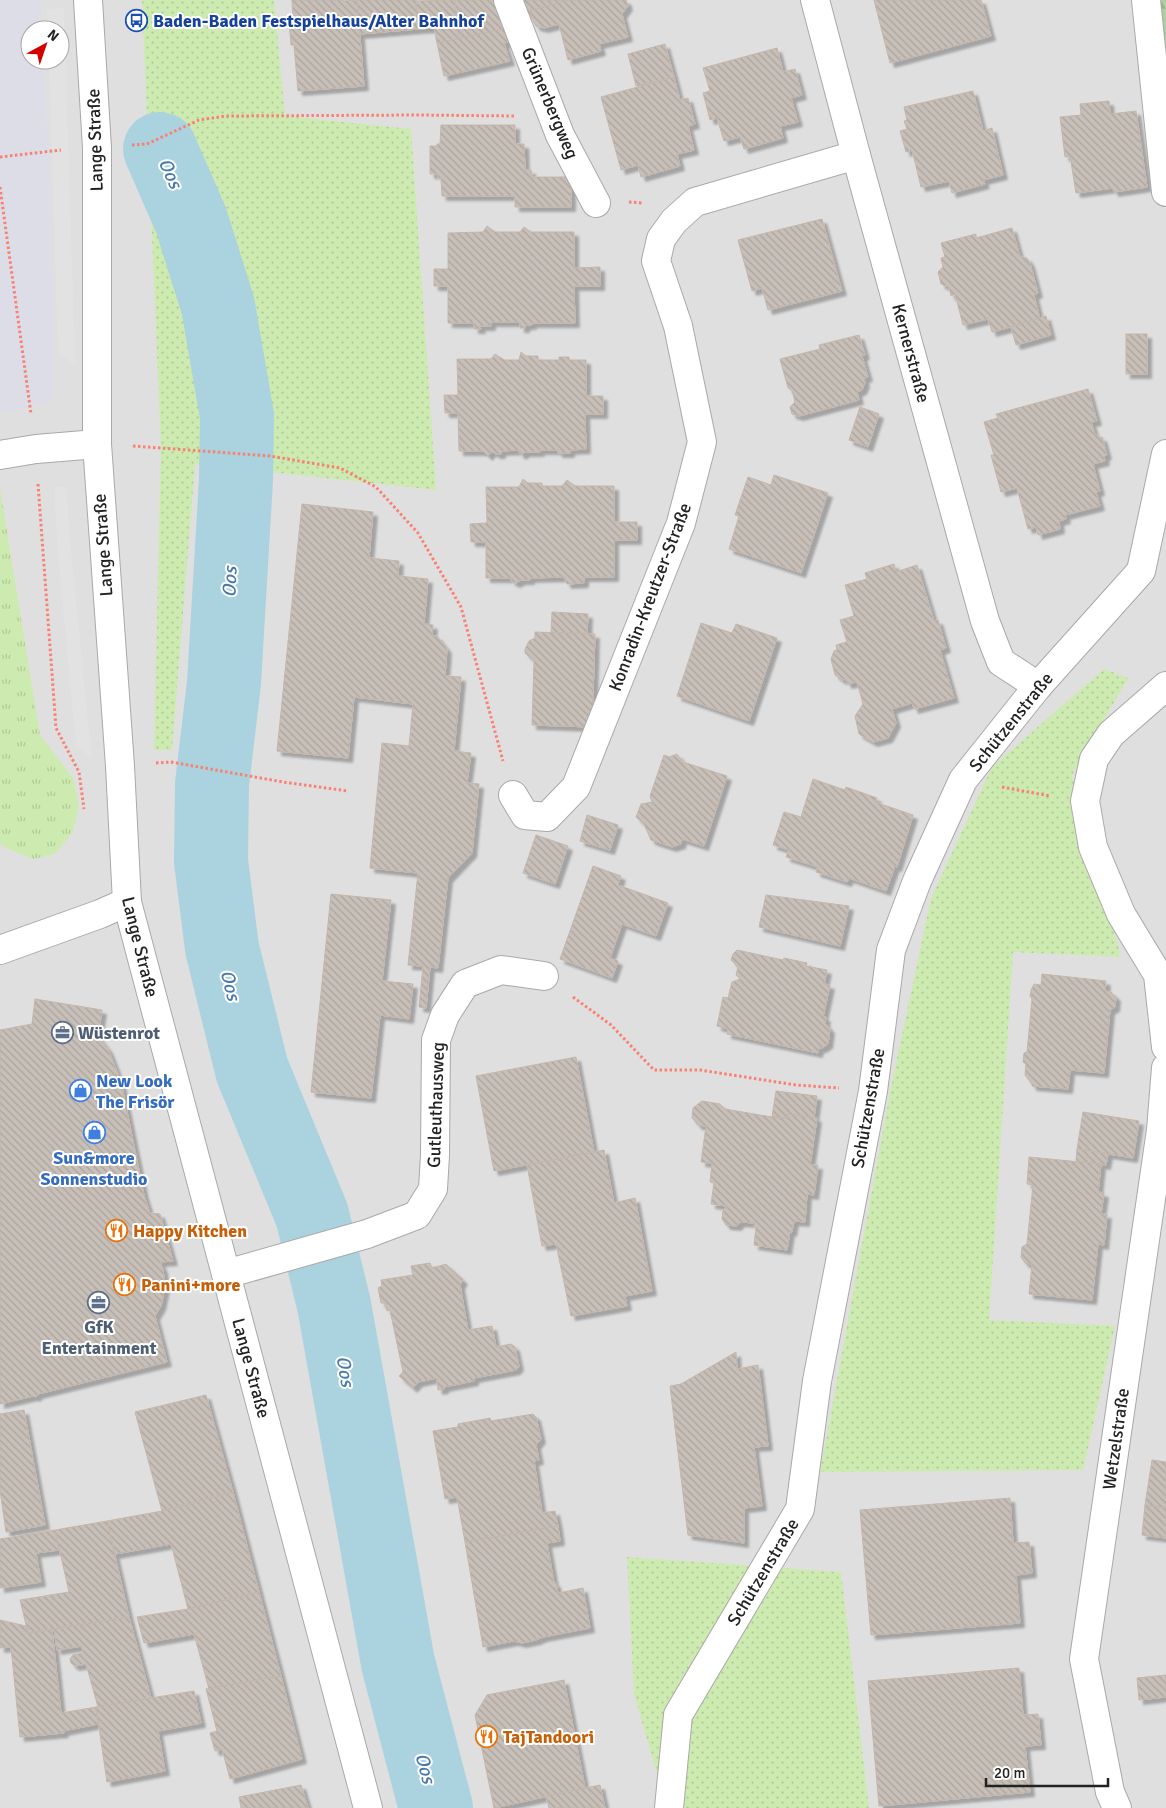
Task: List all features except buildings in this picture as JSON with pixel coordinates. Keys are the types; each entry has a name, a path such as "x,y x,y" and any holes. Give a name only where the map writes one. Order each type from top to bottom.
{"street":[{"name":"Lange Straße","path":"88,0 97,148 97,444 120,766 127,902 342,1718 368,1808"},
{"name":"Grünerbergweg","path":"508,0 560,135 596,203"},
{"name":"Kernerstraße","path":"815,0 985,621 1001,662 1038,686"},
{"path":"1146,0 1166,192"},
{"name":"Konradin-Kreutzer-Straße","path":"513,795 525,815 547,817 576,787 681,523 702,442 678,326 656,261 661,239 674,221 695,202 856,155"},
{"path":"0,455 36,449 97,444"},
{"name":"Schützenstraße","path":"669,1808 678,1714 800,1510 817,1380 873,1091 891,950 917,881 963,780 1038,686 1141,571 1166,454"},
{"path":"1141,571 1166,561"},
{"path":"1166,686 1111,734 1094,759 1085,801 1094,847 1121,914 1158,975 1166,1047"},
{"path":"0,950 100,914 127,902"},
{"name":"Gutleuthausweg","path":"226,1274 367,1234 416,1215 433,1188 436,1040 445,1016 465,984 501,970 544,976"},
{"name":"Wetzelstraße","path":"1117,1808 1110,1792 1084,1659 1161,1130 1166,1068"}],"path":[{"path":"148,144 199,120 226,116 418,115 553,117"},
{"path":"0,157 49,150 97,148"},
{"path":"0,187 36,449 56,728 79,772 84,810"},
{"path":"596,203 641,202 674,221"},
{"path":"169,449 270,456 340,468 376,487 418,533 461,607 513,795"},
{"path":"171,762 283,782 348,791"},
{"path":"963,780 1085,801"},
{"path":"544,976 611,1025 654,1070 700,1070 796,1085 822,1086"}],"shaded area":[{"path":"0,0 1157,0 1166,93 1166,1808 0,1808"},
{"path":"0,0 40,0 41,20 20,20 20,70 44,70 49,150 53,401 0,414"},
{"path":"64,8 64,20 48,20 47,9"},
{"path":"49,70 66,70 75,366 58,352"},
{"path":"66,486 92,759 76,746 58,553 54,487"}],"green space":[{"path":"142,0 274,0 285,116 411,129 436,490 195,464 172,750 154,750 161,446"},
{"path":"1157,0 1166,0 1166,93"},
{"path":"0,488 40,735 73,778 79,805 73,832 55,854 33,859 0,844"},
{"path":"1104,669 1128,678 1072,775 1121,957 1013,952 989,1320 1115,1326 1083,1470 820,1472 891,1087 931,898 992,767"},
{"path":"627,1557 841,1572 869,1808 667,1808 634,1694"}],"waterway":[{"name":"Oos","path":"160,149 191,220 218,306 237,416 236,480 224,683 212,784 211,861 222,948 252,1070 312,1215 334,1305 398,1663 436,1808"}],"place":[{"name":"Baden-Baden Festspielhaus/Alter Bahnhof","path":"137,21"},
{"name":"Wüstenrot","path":"62,1033"},
{"name":"New Look The Frisör","path":"80,1091"},
{"name":"Sun&more Sonnenstudio","path":"94,1133"},
{"name":"Happy Kitchen","path":"117,1231"},
{"name":"Panini+more","path":"125,1285"},
{"name":"GfK Entertainment","path":"99,1302"},
{"name":"TajTandoori","path":"487,1737"}]}
